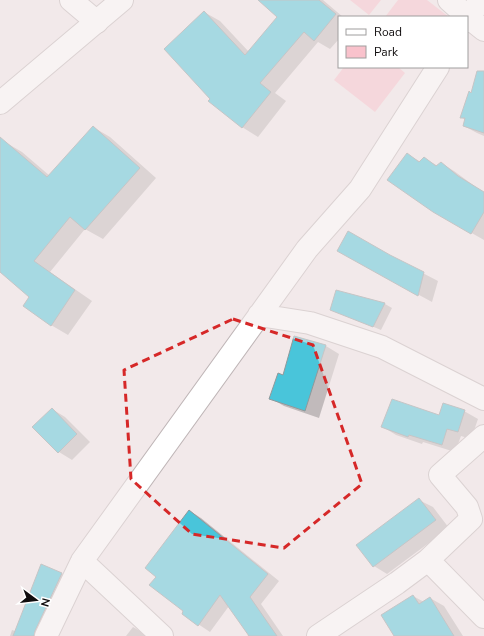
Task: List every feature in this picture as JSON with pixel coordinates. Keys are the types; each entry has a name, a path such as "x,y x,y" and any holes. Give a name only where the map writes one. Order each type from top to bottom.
{"street":[{"path":"71,0 98,22"},
{"path":"0,103 98,22 122,0"},
{"path":"449,0 475,17"},
{"path":"46,636 82,562 307,248 360,189 437,68"},
{"path":"259,316 310,323 382,347 484,399"},
{"path":"318,636 428,560 471,519 467,507 440,475 484,436"},
{"path":"428,560 484,617"},
{"path":"82,562 162,636"}],"highlighted area":[{"path":"233,319 313,345 362,484 284,548 192,534 131,479 124,370"}],"green space":[{"path":"350,0 381,0 369,15"},
{"path":"398,0 427,0 448,16 386,16"},
{"path":"343,68 399,68 405,73 375,112 334,80"}],"building":[{"path":"258,0 319,0 336,14 314,41 304,32 260,83 271,92 242,128 208,101 210,99 164,49 204,11 245,55 277,17"},
{"path":"477,71 484,71 484,133 463,126 465,118 460,118 469,91 471,93"},
{"path":"93,126 140,168 85,230 70,217 34,261 75,290 51,326 23,306 29,297 0,272 0,137 47,177"},
{"path":"407,153 419,162 424,157 436,166 441,162 458,176 484,192 484,212 471,234 433,212 387,180"},
{"path":"348,231 424,272 418,296 337,251"},
{"path":"336,290 385,303 373,327 330,310"},
{"path":"294,336 326,345 305,411 269,399 278,373 283,375"},
{"path":"392,399 439,415 443,403 465,410 458,432 447,429 442,445 409,435 408,437 381,427"},
{"path":"52,408 77,434 58,453 32,427"},
{"path":"419,498 436,520 373,567 356,545"},
{"path":"189,510 268,574 250,597 277,636 249,636 220,595 198,626 182,614 183,611 149,585 156,577 145,568"},
{"path":"41,564 62,573 34,636 13,636"},
{"path":"413,595 419,604 430,597 454,636 394,636 381,615"}]}
